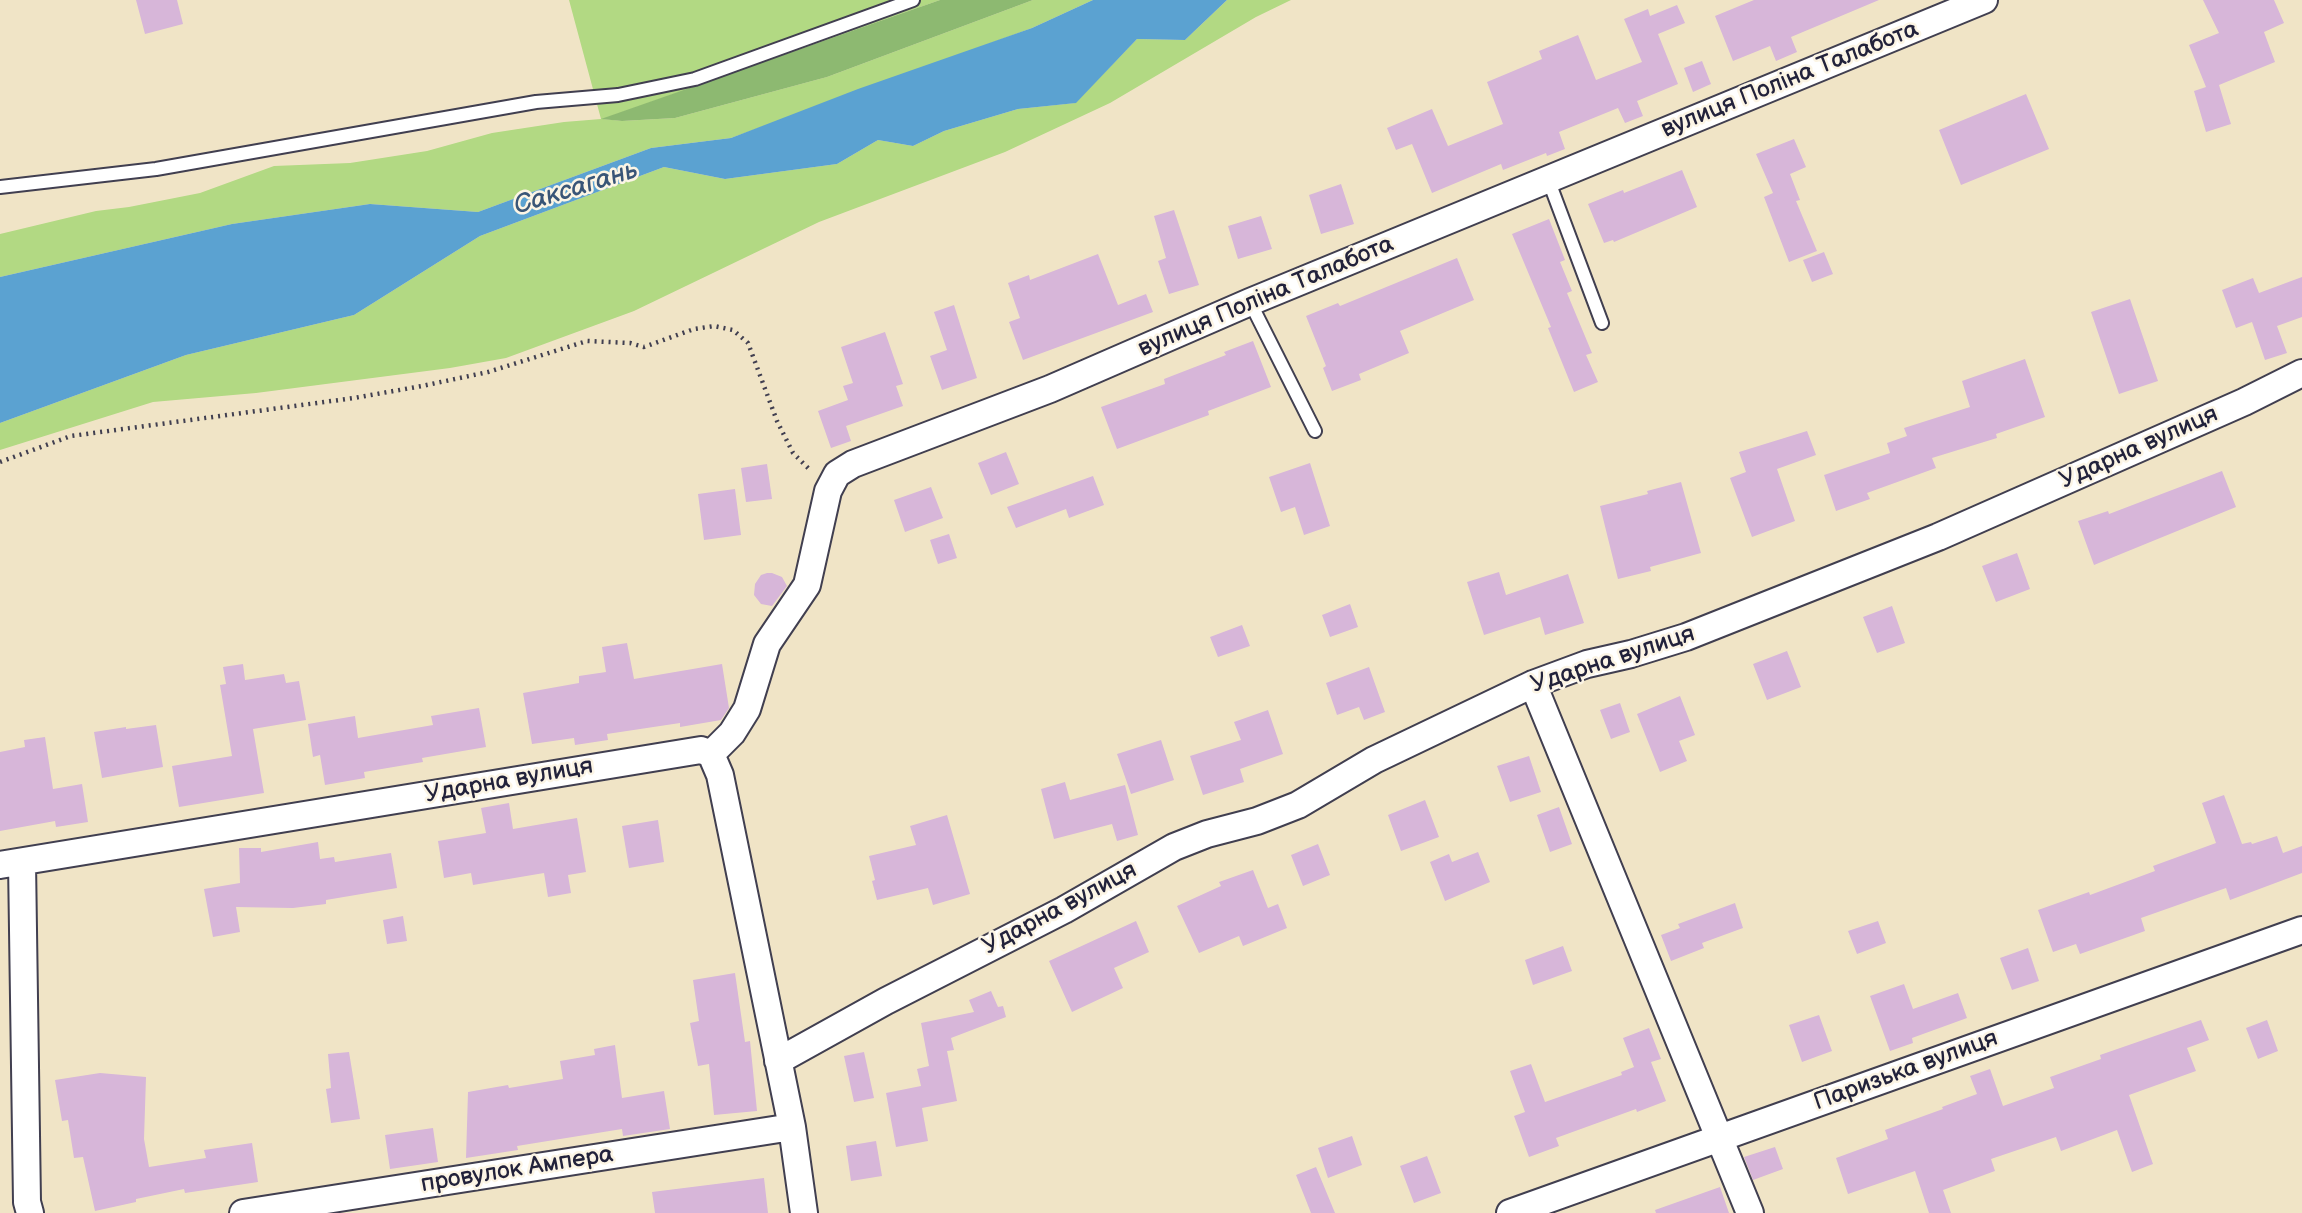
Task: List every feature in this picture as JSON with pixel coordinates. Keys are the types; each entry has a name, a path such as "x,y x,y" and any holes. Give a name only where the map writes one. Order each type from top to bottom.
{"street":[{"name":"вулиця Поліна Талабота","path":"711,754 732,733 747,709 766,644 807,585 828,491 837,474 853,464 1050,389 1250,302 1984,0"},
{"name":"Ударна вулиця","path":"778,1061 886,1000 1064,909 1174,847 1298,805 1374,760 1534,684 1587,664 1686,637 1938,537 2244,402 2302,373"},
{"path":"1534,684 1750,1213"},
{"name":"Ударна вулиця","path":"11,864 691,750 711,754"},
{"path":"711,754 720,775 792,1127 804,1213"},
{"path":"11,864 27,1202 30,1213"},
{"name":"Паризька вулиця","path":"1510,1213 2302,930"},
{"name":"провулок Ампера","path":"243,1213 792,1127"}],"lane":[{"path":"0,187 156,169 536,102 618,95 695,79 913,0"},
{"path":"1548,179 1602,323"},
{"path":"1250,302 1315,431"}],"path":[{"path":"0,462 71,436 354,398 488,372 587,341 630,342 644,347 694,329 714,326 733,330 748,343 777,421 793,453 828,491"}],"green space":[{"path":"569,0 940,0 603,119 622,121 675,118 827,77 1033,0 1093,0 1032,28 731,138 651,148 478,212 370,204 232,224 0,277 0,234 96,211 200,193 274,166 350,163 427,151 492,133 601,119"},
{"path":"940,0 1033,0 827,77 675,118 622,121 601,119"},
{"path":"1227,0 1291,0 1256,17 1110,103 1005,152 819,222 634,311 506,358 450,368 256,393 153,402 0,450 0,423 186,355 354,315 480,236 664,167 725,179 837,164 878,140 913,146 944,131 1018,109 1075,103 1137,39 1185,40"}],"water":[{"name":"Саксагань","path":"1093,0 1227,0 1185,40 1137,39 1076,103 1018,109 944,131 913,146 878,140 837,164 725,179 664,167 480,236 354,315 186,355 0,423 0,277 232,224 370,204 478,212 651,148 731,138 858,89 1032,28"}],"building":[{"path":"136,0 177,0 183,24 145,34"},
{"path":"1754,0 1879,0 1791,37 1797,52 1776,61 1770,46 1733,61 1715,16"},
{"path":"2203,0 2274,0 2284,23 2264,32 2275,62 2219,85 2231,124 2206,132 2194,91 2206,87 2189,45 2219,33"},
{"path":"1677,5 1685,23 1658,34 1678,84 1637,101 1643,116 1625,123 1618,108 1559,132 1565,149 1547,156 1546,153 1503,170 1501,164 1432,193 1412,144 1396,150 1387,128 1432,109 1448,146 1503,124 1487,82 1542,59 1539,51 1578,35 1596,80 1642,62 1624,19 1648,9 1650,16"},
{"path":"1702,61 1711,84 1693,92 1684,68"},
{"path":"2026,94 2049,149 1961,185 1939,130"},
{"path":"1794,139 1806,167 1790,174 1800,200 1796,201 1817,251 1789,262 1764,197 1773,193 1756,154"},
{"path":"1682,170 1697,207 1614,242 1604,243 1588,204"},
{"path":"1341,184 1354,224 1321,234 1309,195"},
{"path":"1174,210 1199,285 1169,294 1158,261 1166,258 1154,216"},
{"path":"1261,216 1272,249 1238,259 1228,226"},
{"path":"1549,219 1565,260 1560,262 1572,291 1567,293 1592,353 1586,355 1598,382 1574,392 1548,328 1551,327 1512,234"},
{"path":"1824,252 1833,274 1812,282 1803,260"},
{"path":"1098,254 1118,305 1146,294 1153,312 1023,360 1009,322 1020,318 1008,283 1029,275 1030,280"},
{"path":"1457,258 1474,300 1400,331 1409,353 1359,374 1361,380 1332,391 1323,368 1326,366 1306,316 1338,303 1340,306"},
{"path":"2302,277 2302,317 2277,326 2287,353 2265,360 2252,322 2236,328 2222,290 2253,278 2259,293"},
{"path":"2130,299 2158,381 2119,394 2091,312"},
{"path":"954,305 977,378 942,390 930,356 947,350 934,312"},
{"path":"885,332 903,384 896,386 903,406 846,426 851,441 831,448 818,411 848,400 843,386 853,383 841,347"},
{"path":"1253,341 1271,387 1208,411 1209,415 1117,449 1101,407 1165,384 1164,379 1226,355 1224,352"},
{"path":"2025,359 2045,417 1996,434 1997,438 1932,458 1936,468 1867,493 1870,499 1836,511 1824,475 1890,453 1887,443 1907,436 1904,428 1970,407 1962,381"},
{"path":"1807,431 1816,455 1777,469 1795,521 1752,537 1730,478 1746,472 1739,452"},
{"path":"1006,452 1019,484 991,495 978,463"},
{"path":"1310,463 1330,526 1304,535 1295,507 1281,512 1269,477"},
{"path":"767,464 772,499 746,502 741,468"},
{"path":"2222,471 2236,507 2094,565 2078,521 2108,511 2109,514"},
{"path":"1093,476 1104,505 1069,518 1066,509 1016,528 1007,507"},
{"path":"1681,482 1701,553 1650,567 1651,571 1618,579 1600,506 1648,494 1647,491"},
{"path":"931,487 943,518 905,532 894,500"},
{"path":"735,489 741,535 704,540 698,494"},
{"path":"949,534 957,558 938,564 930,540"},
{"path":"2017,553 2030,589 1996,602 1982,566"},
{"path":"1499,572 1506,595 1568,574 1584,623 1545,635 1540,617 1484,635 1467,582"},
{"path":"767,573 782,577 787,586 772,606 761,604 754,595 755,584 761,575"},
{"path":"1350,604 1358,627 1330,637 1322,615"},
{"path":"1892,606 1905,643 1877,653 1863,617"},
{"path":"1242,625 1250,646 1218,657 1210,637"},
{"path":"627,643 634,679 722,664 729,708 721,720 607,734 608,740 575,745 574,738 532,744 523,693 579,683 579,676 606,672 602,647"},
{"path":"1787,651 1801,687 1767,700 1753,664"},
{"path":"243,664 245,680 284,674 286,683 299,681 306,720 253,729 264,793 179,807 172,766 232,756 220,685 226,684 223,667"},
{"path":"1369,667 1385,712 1364,720 1359,707 1337,715 1326,683"},
{"path":"1680,696 1695,735 1679,741 1687,761 1660,772 1637,714"},
{"path":"1620,703 1630,732 1611,739 1600,710"},
{"path":"479,708 486,747 422,758 423,762 364,772 365,778 325,785 320,755 313,757 308,724 355,716 358,738 433,725 431,716"},
{"path":"1268,710 1283,754 1240,769 1244,782 1203,795 1190,756 1241,740 1234,722"},
{"path":"156,725 163,767 102,778 94,732"},
{"path":"45,737 53,789 82,784 88,822 56,827 55,821 0,831 0,752 25,747 24,740"},
{"path":"1161,740 1174,780 1131,794 1117,754"},
{"path":"1529,756 1541,792 1510,802 1497,766"},
{"path":"1065,782 1070,800 1125,785 1138,835 1117,841 1112,824 1054,839 1041,789"},
{"path":"2224,795 2242,844 2252,844 2277,836 2283,853 2302,846 2302,873 2230,900 2226,888 2141,918 2145,931 2080,954 2076,944 2053,952 2038,910 2089,892 2090,895 2155,871 2153,866 2216,843 2202,803"},
{"path":"1425,800 1439,837 1401,851 1388,815"},
{"path":"509,803 513,829 577,818 586,872 568,875 571,893 548,897 544,873 473,885 471,873 444,878 438,841 486,833 481,808"},
{"path":"1559,807 1572,844 1550,852 1537,815"},
{"path":"947,815 970,894 933,905 928,888 877,900 869,856 916,845 910,826"},
{"path":"658,820 664,862 629,868 622,826"},
{"path":"318,842 320,859 334,857 335,862 391,853 397,888 326,900 326,904 293,908 236,907 240,932 213,937 204,889 240,883 239,848 261,848 261,852"},
{"path":"1318,844 1330,875 1303,886 1291,855"},
{"path":"1478,852 1490,882 1445,901 1430,862 1449,854 1452,862"},
{"path":"1253,870 1268,908 1278,904 1287,928 1243,946 1239,936 1199,953 1177,906 1221,886 1219,882"},
{"path":"1735,903 1743,928 1702,943 1704,948 1671,961 1661,935 1680,928 1678,924"},
{"path":"403,916 407,941 387,944 383,920"},
{"path":"1136,921 1149,952 1114,968 1123,988 1072,1012 1049,961"},
{"path":"1878,921 1886,943 1857,954 1848,931"},
{"path":"1563,946 1572,971 1533,985 1525,960"},
{"path":"2028,948 2039,981 2012,990 2000,958"},
{"path":"735,973 745,1042 750,1041 757,1111 714,1115 709,1064 698,1066 690,1023 699,1021 693,980"},
{"path":"1904,984 1913,1009 1958,993 1967,1018 1912,1038 1913,1043 1890,1051 1870,996"},
{"path":"991,991 998,1007 1003,1006 1006,1017 951,1038 954,1050 947,1051 957,1101 922,1108 928,1141 896,1147 886,1093 921,1086 917,1069 929,1066 921,1023 974,1012 969,1000"},
{"path":"1819,1015 1832,1051 1802,1062 1789,1025"},
{"path":"2201,1020 2209,1040 2187,1048 2196,1071 2129,1095 2153,1164 2132,1172 2117,1130 2061,1151 2056,1137 1991,1159 1995,1171 1943,1190 1951,1213 1929,1213 1915,1171 1848,1194 1836,1158 1888,1139 1885,1130 1977,1094 1970,1076 1990,1069 2003,1106 2054,1088 2050,1077 2101,1059 2100,1055"},
{"path":"2267,1020 2278,1051 2258,1059 2246,1028"},
{"path":"1649,1028 1661,1059 1651,1062 1666,1101 1556,1138 1559,1146 1529,1157 1514,1116 1525,1112 1510,1071 1531,1064 1545,1102 1622,1075 1621,1072 1634,1067 1623,1038"},
{"path":"615,1045 622,1098 664,1091 670,1129 623,1136 622,1129 517,1146 518,1150 466,1158 468,1092 563,1079 560,1061 595,1055 594,1049"},
{"path":"349,1052 360,1119 331,1123 326,1089 331,1088 328,1054"},
{"path":"864,1052 874,1098 854,1102 844,1056"},
{"path":"100,1073 146,1077 144,1139 149,1167 206,1158 204,1150 252,1143 258,1182 185,1193 184,1189 95,1211 83,1157 74,1158 68,1120 62,1121 55,1080"},
{"path":"433,1128 438,1162 390,1169 385,1135"},
{"path":"1352,1136 1362,1165 1328,1178 1318,1148"},
{"path":"876,1141 882,1176 851,1181 846,1146"},
{"path":"1775,1147 1783,1169 1753,1180 1744,1157"},
{"path":"1427,1156 1441,1193 1414,1203 1400,1166"},
{"path":"1316,1167 1335,1213 1311,1213 1296,1175"},
{"path":"764,1178 768,1213 655,1213 652,1192"},
{"path":"1720,1187 1729,1213 1656,1213 1655,1210"}]}
